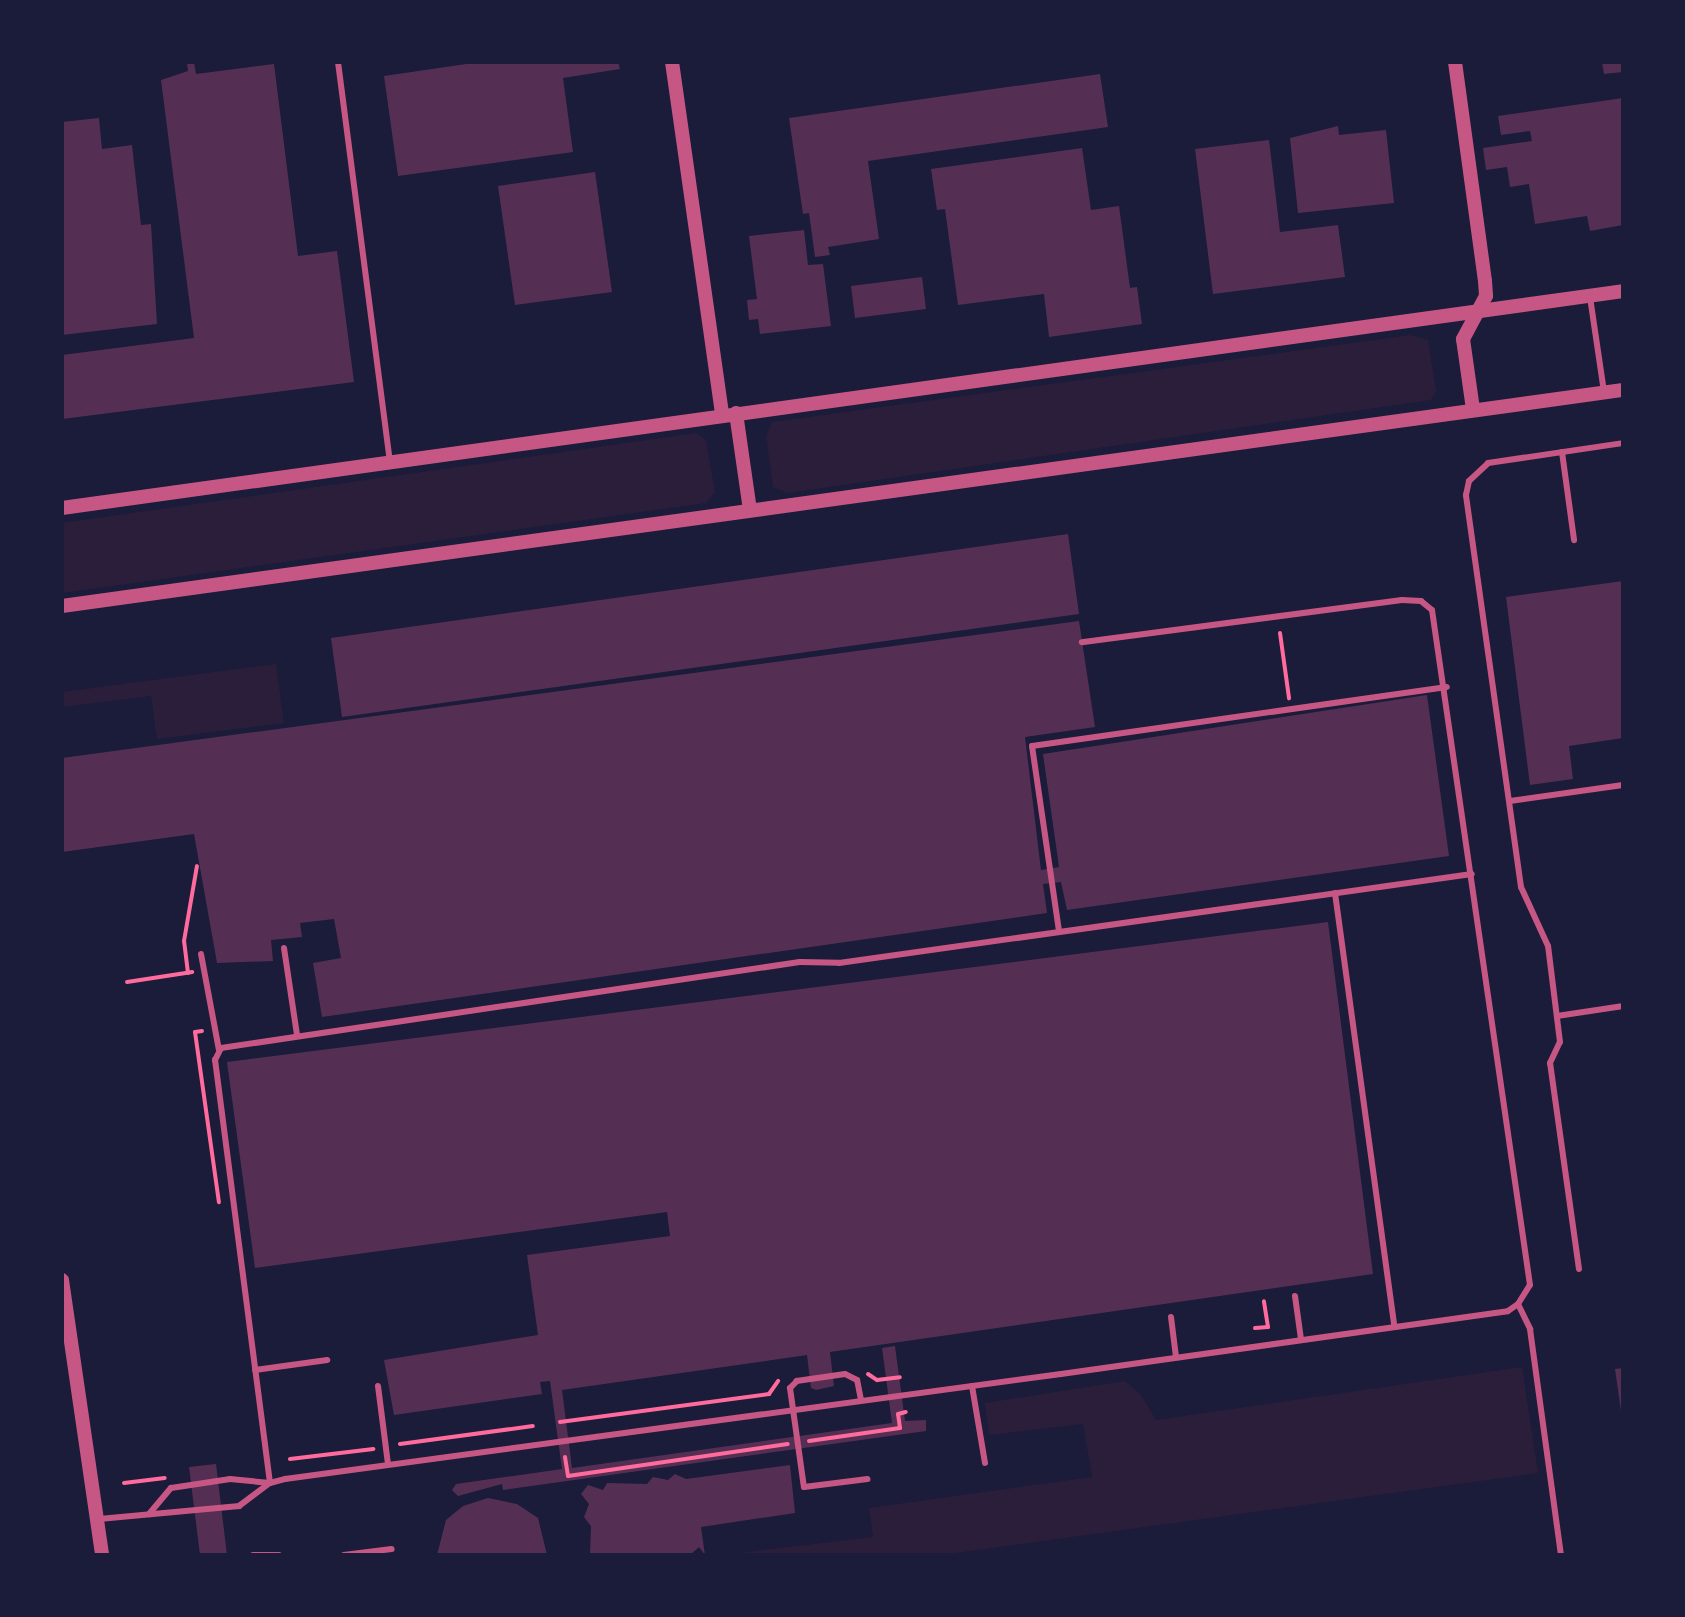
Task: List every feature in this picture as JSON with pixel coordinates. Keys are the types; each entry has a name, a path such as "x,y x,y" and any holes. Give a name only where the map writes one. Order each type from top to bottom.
{"street":[{"path":"672,62 729,414 750,510"},
{"path":"1455,62 1485,281 1480,310 1463,339 1473,409"},
{"path":"62,508 1623,291"},
{"path":"62,606 1623,390"},
{"path":"62,1280 66,1342 102,1555"}],"lane":[{"path":"338,62 390,462"},
{"path":"1590,295 1604,392"},
{"path":"1579,1269 1550,1063 1560,1042 1557,1016 1545,934 1521,887 1466,495 1469,481 1488,463 1623,443"},
{"path":"1562,452 1574,540"},
{"path":"149,1514 171,1488 230,1479 270,1483 388,1464 1508,1311 1518,1304 1530,1285 1437,621 1421,601 1082,642"},
{"path":"1059,931 1032,746 1447,687"},
{"path":"1510,801 1623,785"},
{"path":"219,1050 297,1035 800,962 839,963 1472,874"},
{"path":"1335,893 1394,1326"},
{"path":"284,948 297,1035"},
{"path":"201,954 219,1050 215,1060 270,1483"},
{"path":"1557,1016 1623,1006"},
{"path":"1295,1296 1301,1339"},
{"path":"1518,1304 1529,1323 1561,1555"},
{"path":"1171,1317 1176,1357"},
{"path":"255,1370 327,1360"},
{"path":"861,1400 857,1380 845,1374 810,1379 790,1388 804,1487 868,1479"},
{"path":"378,1386 388,1464"},
{"path":"972,1386 985,1463"},
{"path":"97,1520 149,1514 170,1516 239,1506 270,1483"},
{"path":"344,1555 392,1549"},
{"path":"253,1555 279,1555"}],"path":[{"path":"1280,633 1290,709"},
{"path":"188,973 184,941 197,866"},
{"path":"127,982 195,972 197,986"},
{"path":"201,1016 203,1031 195,1032 221,1216"},
{"path":"1255,1328 1268,1327 1264,1301"},
{"path":"865,1372 877,1380 900,1377"},
{"path":"560,1422 769,1394 783,1375"},
{"path":"565,1457 568,1476 900,1428 898,1414 906,1412"},
{"path":"400,1444 533,1426"},
{"path":"289,1460 376,1448"},
{"path":"124,1483 177,1476"}],"shaded area":[{"path":"1411,335 1428,340 1436,391 1431,400 787,493 773,487 766,436 772,422"},
{"path":"696,433 706,440 715,492 706,503 62,593 62,523"},
{"path":"276,664 284,723 157,739 151,696 62,707 62,692"},
{"path":"1522,1367 1538,1473 941,1555 723,1555 873,1537 869,1508 1092,1477 1083,1424 989,1435 985,1403 1125,1381 1141,1395 1156,1420"}],"building":[{"path":"194,62 196,74 274,64 298,256 337,251 354,382 62,419 62,355 194,338 161,80 188,71 187,63"},
{"path":"480,62 618,62 620,69 563,78 573,152 398,176 384,76"},
{"path":"1602,62 1623,62 1623,72 1604,74"},
{"path":"1100,74 1108,127 868,161 879,239 828,247 830,255 815,257 809,213 803,214 789,118"},
{"path":"1623,98 1623,225 1590,231 1587,216 1535,224 1529,184 1510,187 1507,167 1486,170 1483,148 1532,141 1530,131 1501,135 1498,116"},
{"path":"99,118 102,149 132,145 141,225 151,224 157,324 62,335 62,122"},
{"path":"1338,126 1339,135 1386,130 1394,203 1298,213 1290,138"},
{"path":"1269,140 1280,232 1338,225 1345,277 1213,294 1195,149"},
{"path":"1082,148 1091,210 1119,206 1130,288 1137,287 1142,324 1049,337 1044,294 958,305 945,209 937,210 931,169"},
{"path":"595,172 612,292 515,305 498,186"},
{"path":"804,230 808,265 823,264 831,326 760,334 758,319 749,320 747,300 757,299 749,236"},
{"path":"922,277 926,309 855,318 851,286"},
{"path":"1068,534 1079,614 342,717 331,638"},
{"path":"1623,581 1623,738 1569,746 1573,779 1530,785 1506,597"},
{"path":"1079,621 1095,727 1025,737 1041,870 1059,867 1043,754 1427,695 1449,856 1067,910 1061,882 1043,884 1047,913 322,1017 313,963 341,958 334,919 300,923 302,937 271,940 273,961 217,963 194,834 62,852 62,758"},
{"path":"1328,922 1373,1274 830,1352 834,1386 816,1390 811,1388 807,1355 562,1390 572,1468 892,1423 882,1348 895,1346 905,1421 926,1420 926,1431 503,1490 502,1484 458,1496 452,1490 456,1484 562,1469 550,1381 540,1382 542,1394 394,1415 384,1360 538,1335 527,1255 670,1236 667,1212 255,1268 227,1062"},
{"path":"1623,1368 1623,1411 1621,1411 1615,1369"},
{"path":"216,1464 227,1555 200,1555 189,1467"},
{"path":"790,1465 795,1513 701,1527 705,1555 699,1547 690,1555 590,1555 591,1526 584,1517 589,1504 581,1494 588,1485 603,1490 607,1483 647,1484 653,1477 668,1480 675,1474 686,1479"},
{"path":"488,1498 517,1504 538,1518 547,1555 437,1555 446,1520 463,1506"}]}
